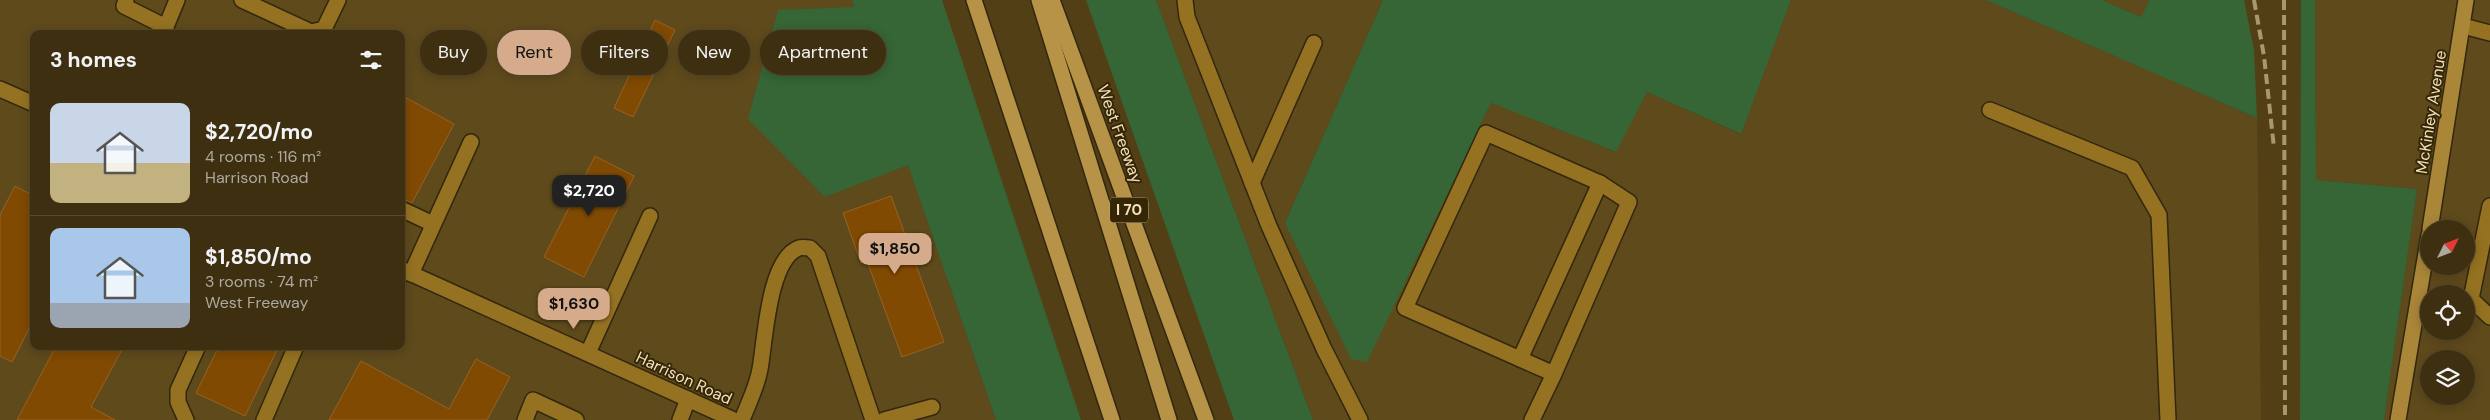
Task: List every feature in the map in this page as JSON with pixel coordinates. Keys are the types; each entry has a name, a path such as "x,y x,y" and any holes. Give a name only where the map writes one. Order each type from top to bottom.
{"highway":[{"path":"974,0 1112,420"},
{"path":"1039,0 1169,420"},
{"name":"West Freeway","path":"1052,0 1206,420"}],"main road":[{"name":"McKinley Avenue","path":"2431,220 2466,0"},
{"path":"2398,420 2422,275"}],"street":[{"path":"126,0 124,6 162,30"},
{"path":"164,30 177,0"},
{"path":"242,0 307,30"},
{"path":"320,30 324,29 338,0"},
{"path":"1185,0 1187,17 1252,183 1324,349 1360,420"},
{"path":"2462,26 2490,33"},
{"path":"1252,183 1314,43"},
{"path":"0,89 30,102"},
{"path":"1990,110 2132,168 2159,215 2168,420"},
{"path":"1532,420 1554,374 1629,202 1600,183 1486,133 1405,308 1554,374"},
{"path":"406,271 433,224 471,142"},
{"path":"1520,359 1600,183"},
{"path":"2490,206 2470,299 2490,317"},
{"path":"405,211 433,224"},
{"path":"588,353 650,216"},
{"path":"742,420 760,369 768,308 776,280 787,257 799,248 810,248 818,256 873,420"},
{"name":"Harrison Road","path":"406,271 734,420"},
{"path":"186,420 178,402 178,390 196,350"},
{"path":"264,420 294,350"},
{"path":"680,420 688,399"},
{"path":"524,420 533,400 576,420"},
{"path":"884,420 932,407"}],"shaded area":[{"path":"0,0 852,0 854,7 850,30 760,30 760,75 844,75 825,197 908,164 996,420 0,420"},
{"path":"1156,0 1383,0 1285,223 1366,362 1491,103 1615,152 1647,92 1740,134 1791,0 1986,0 2257,118 2261,420 1313,420"},
{"path":"2102,0 2149,0 2141,17"},
{"path":"2315,0 2490,0 2490,420 2384,420 2417,189 2316,180"}],"green space":[{"path":"852,0 942,0 1081,420 996,420 908,165 825,197 748,119 760,75 886,75 886,30 772,30 778,10 854,7"},
{"path":"1086,0 1156,0 1313,420 1234,420"},
{"path":"1383,0 1791,0 1741,134 1647,92 1616,152 1491,103 1367,362 1351,359 1285,223"},
{"path":"1986,0 2102,0 2141,17 2149,0 2244,0 2254,50 2257,118"},
{"path":"2301,0 2315,0 2316,180 2417,189 2384,420 2300,420"}],"building":[{"path":"655,20 675,30 668,44 668,30 650,30"},
{"path":"629,75 653,75 633,117 614,108"},
{"path":"405,97 454,124 412,203 405,200"},
{"path":"595,156 634,176 584,277 544,257"},
{"path":"15,186 30,194 30,327 12,362 0,356 0,215"},
{"path":"891,196 944,342 902,357 867,261 861,263 843,213"},
{"path":"54,350 122,350 91,407 115,420 17,420"},
{"path":"217,350 277,350 245,416 196,393"},
{"path":"476,359 510,377 487,420 329,420 361,361 449,409"}],"railway":[{"path":"2254,0 2264,56 2274,148"},
{"path":"2284,0 2285,420"}]}
